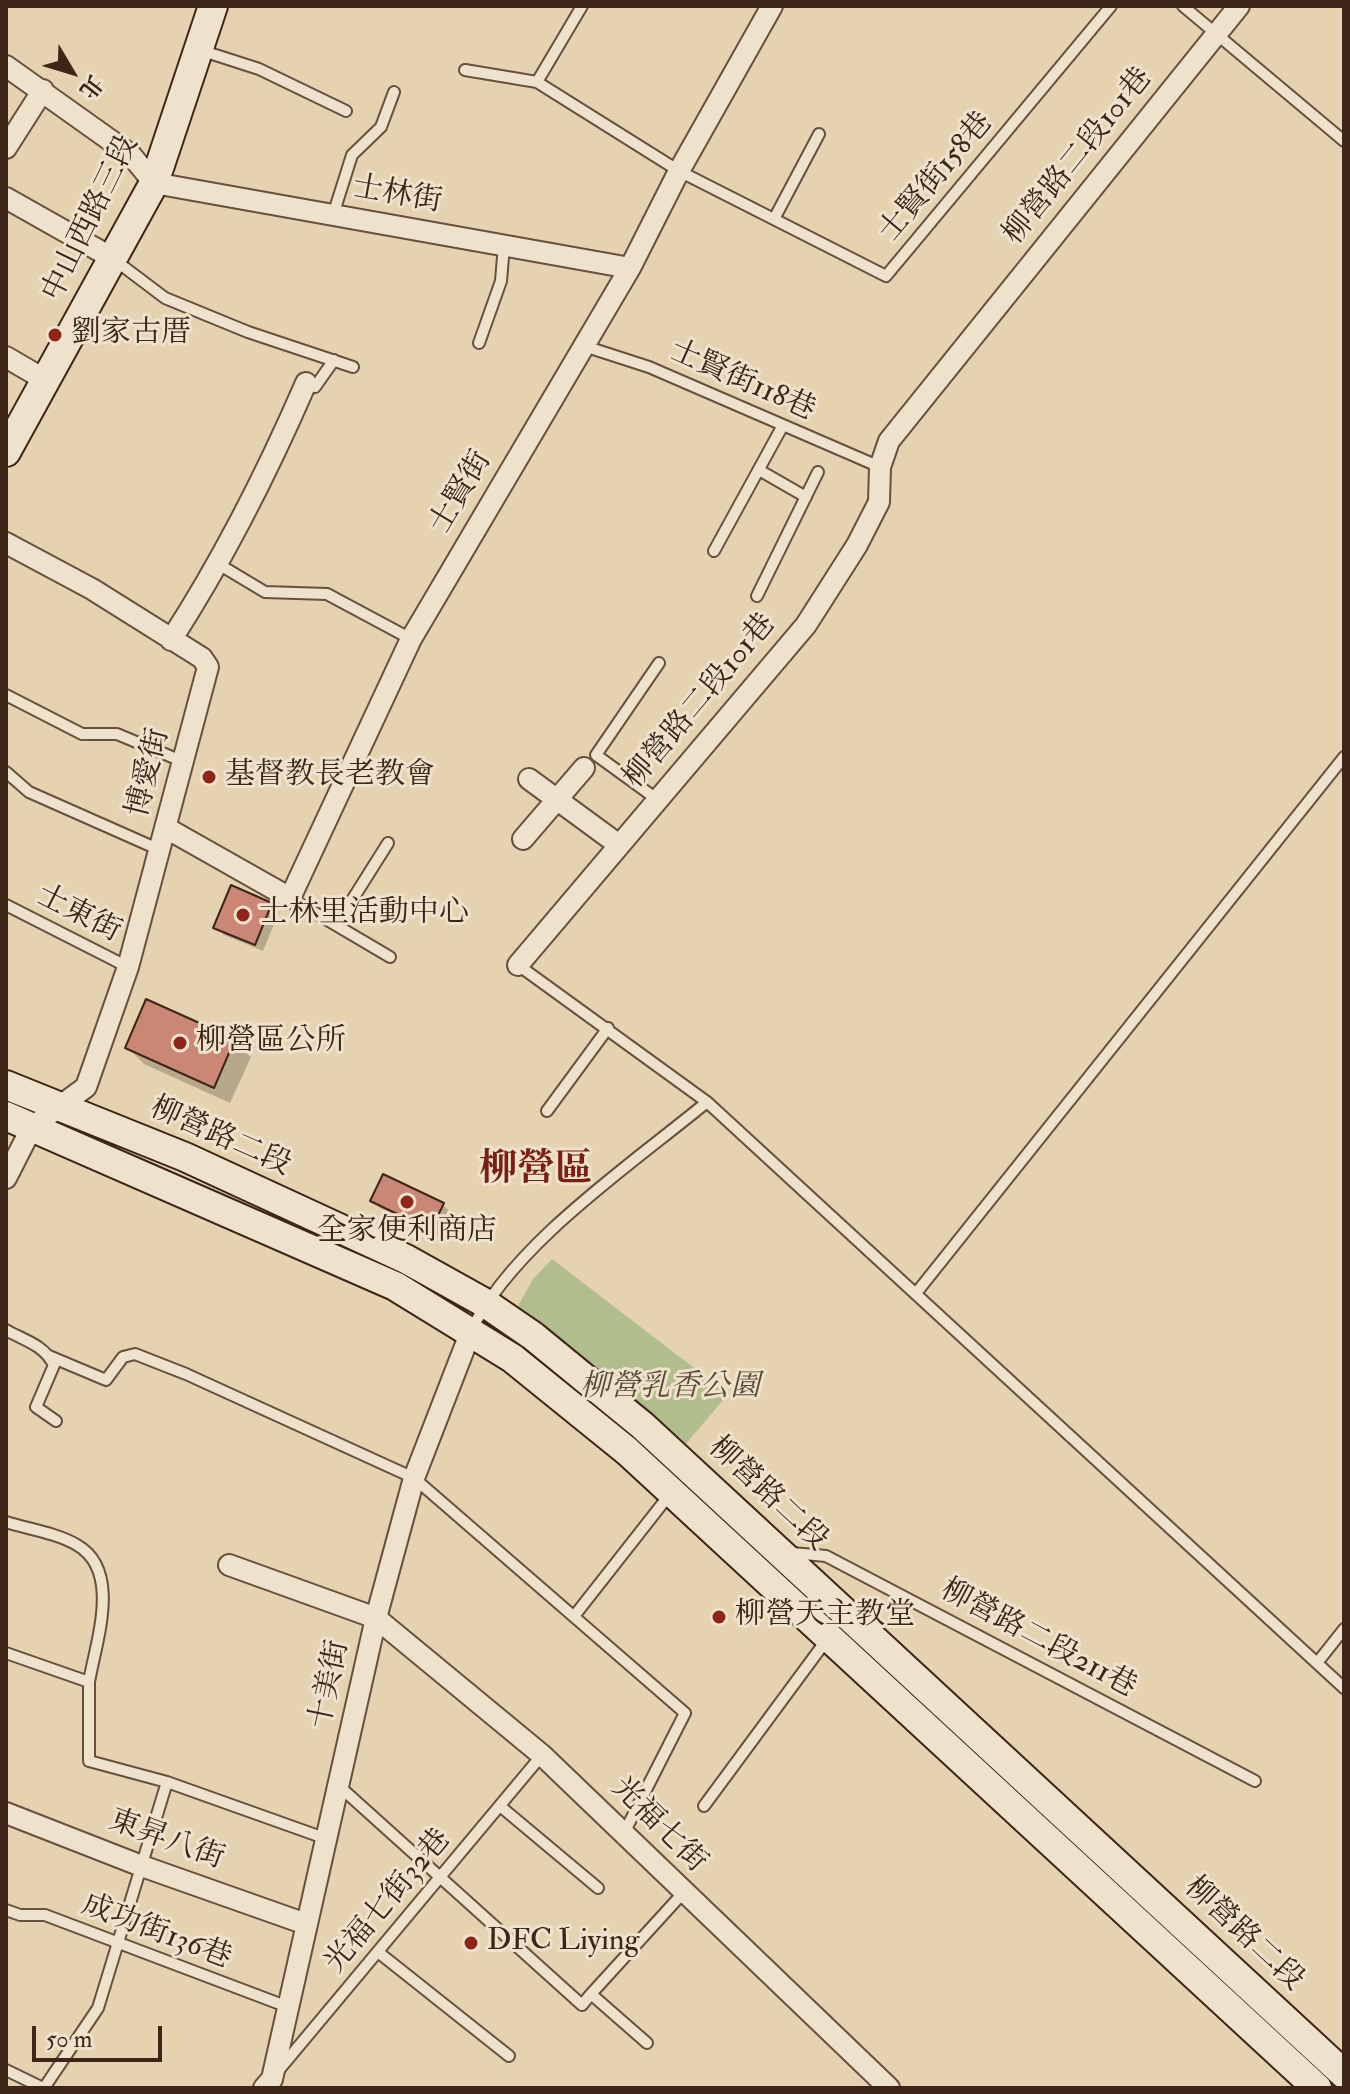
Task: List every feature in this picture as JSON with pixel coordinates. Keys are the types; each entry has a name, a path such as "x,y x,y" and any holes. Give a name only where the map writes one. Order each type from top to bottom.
{"street":[{"name":"中山西路三段","path":"6,452 154,183 213,6"},
{"name":"士賢街","path":"290,898 411,639 630,268 679,171 772,6"},
{"name":"柳營路二段101巷","path":"518,965 806,625 879,502 880,467 889,441 1239,6"},
{"path":"6,66 131,155 154,183"},
{"path":"6,148 43,90"},
{"name":"士林街","path":"154,183 630,268"},
{"path":"6,198 114,259"},
{"path":"6,357 47,381"},
{"path":"171,640 220,565 272,461 306,383"},
{"name":"博愛街","path":"6,543 92,589 202,658 208,667 168,829 128,967 86,1087 32,1127"},
{"path":"523,839 584,768"},
{"path":"529,779 619,845"},
{"path":"168,829 290,898"},
{"name":"柳營路二段","path":"6,1085 185,1157 406,1259 485,1303 612,1398 1344,2074"},
{"name":"柳營路二段","path":"6,1116 381,1280 471,1331 595,1423 1317,2088"},
{"path":"6,1178 32,1127"},
{"name":"十美街","path":"268,2083 376,1618 414,1478 471,1331"},
{"name":"光福七街","path":"229,1565 376,1618 542,1755 889,2088"},
{"name":"東昇八街","path":"6,1813 139,1865 306,1924"},
{"path":"1173,1955 1192,1934"}],"lane":[{"path":"465,70 537,82 582,6"},
{"name":"士賢街158巷","path":"537,82 679,171 886,276 1111,6"},
{"path":"1183,6 1344,141"},
{"path":"199,49 259,69 346,111"},
{"path":"333,215 352,155 381,127 394,92"},
{"path":"774,219 819,134"},
{"path":"479,343 501,281 504,245"},
{"path":"114,259 165,298 248,332 353,367"},
{"name":"士賢街118巷","path":"584,346 649,367 880,467"},
{"path":"306,383 315,387 334,360"},
{"path":"714,551 782,427"},
{"path":"759,470 806,497"},
{"path":"757,596 818,472"},
{"path":"220,565 265,592 327,594 411,639"},
{"path":"658,800 596,755 659,663"},
{"path":"6,695 82,734 117,734 184,762"},
{"path":"917,1292 1344,757"},
{"path":"6,772 29,792 161,851"},
{"path":"337,924 388,843"},
{"path":"290,898 390,957"},
{"name":"士東街","path":"6,905 128,967"},
{"name":"柳營路二段101巷","path":"518,965 707,1102 1344,1688"},
{"path":"547,1111 608,1028"},
{"path":"485,1303 553,1230 707,1102"},
{"name":"十美街","path":"471,1331 485,1303"},
{"path":"6,1330 41,1347 54,1365 36,1407 56,1421"},
{"path":"49,1356 106,1380 123,1357 135,1354 186,1374 414,1478 685,1713 624,1833"},
{"path":"575,1615 670,1494"},
{"path":"6,1522 78,1545 98,1566 105,1585 89,1682 89,1761 167,1782 327,1839"},
{"path":"756,1572 778,1552"},
{"name":"柳營路二段211巷","path":"778,1552 826,1556 1255,1781"},
{"path":"1317,1663 1344,1629"},
{"path":"704,1806 828,1638"},
{"path":"6,1653 89,1682"},
{"name":"光福七街32巷","path":"268,2083 542,1755"},
{"path":"6,2070 44,2088 98,2008 119,1946 139,1865 167,1782"},
{"path":"339,1786 582,2005 683,1893"},
{"path":"500,1806 598,1888"},
{"name":"成功街136巷","path":"6,1910 45,1915 119,1946 288,2007"},
{"path":"378,1952 509,2056"},
{"path":"591,1994 647,2043"}],"green space":[{"name":"柳營乳香公園","path":"552,1259 728,1394 685,1445 607,1375 518,1306 533,1279"}],"building":[{"name":"士林里活動中心","path":"231,885 272,903 255,945 213,928"},
{"name":"柳營區公所","path":"146,999 235,1039 214,1088 125,1048"},
{"name":"全家便利商店","path":"383,1174 444,1203 431,1230 370,1201"}],"place":[{"name":"劉家古厝","path":"55,335"},
{"name":"基督教長老教會","path":"209,777"},
{"name":"士林里活動中心","path":"243,915"},
{"name":"柳營區公所","path":"180,1043"},
{"name":"全家便利商店","path":"407,1202"},
{"name":"柳營天主教堂","path":"719,1617"},
{"name":"DFC Liying","path":"471,1943"}],"district":[{"name":"柳營區","path":"536,1172"}]}
